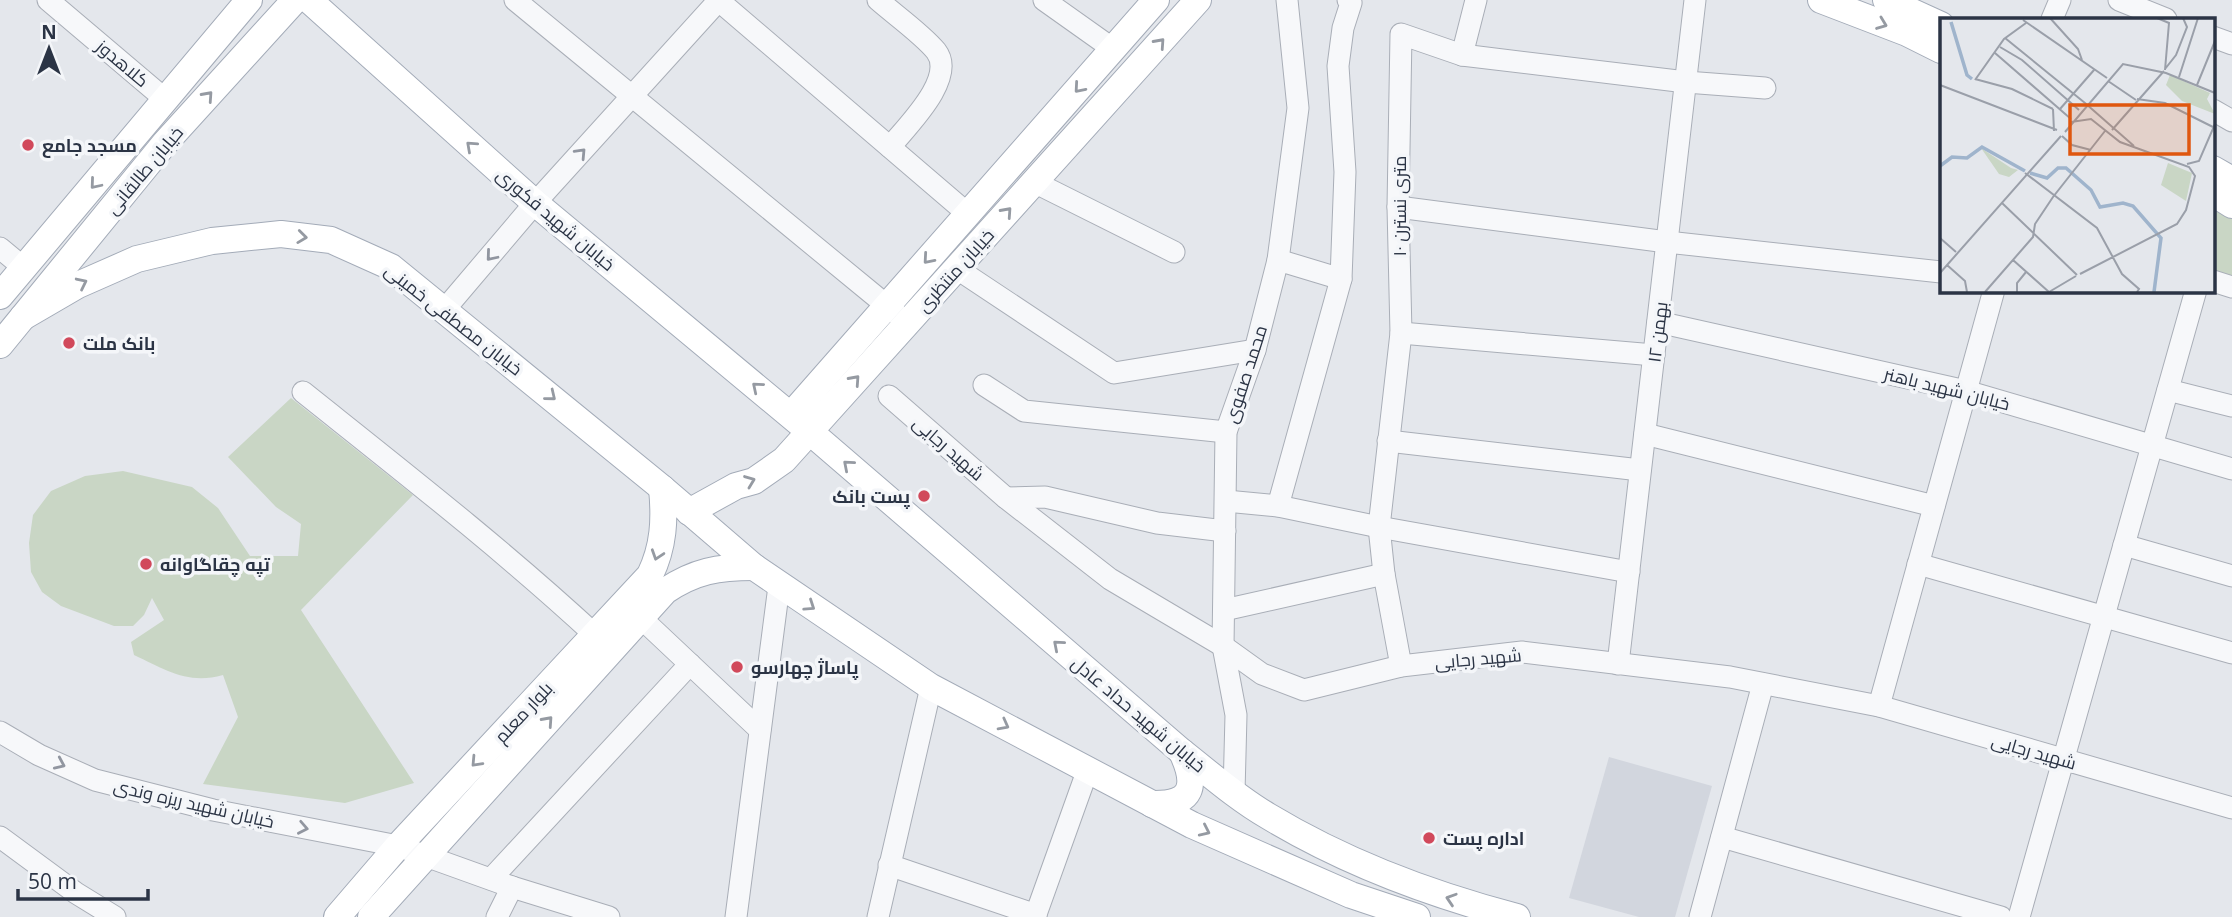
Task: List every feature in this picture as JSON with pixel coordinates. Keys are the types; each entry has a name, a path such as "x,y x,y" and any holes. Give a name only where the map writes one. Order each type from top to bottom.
{"main road":[{"name":"خیابان طالقانی","path":"0,296 249,0"},
{"name":"خیابان طالقانی","path":"0,345 165,143 295,0"},
{"name":"خیابان شهید فکوری","path":"309,0 535,204 800,423"},
{"name":"خیابان منتظری","path":"689,512 736,486 754,481 784,460 800,423 897,314 968,214 1156,0"},
{"name":"خیابان منتظری","path":"897,314 956,268 1198,0"},
{"path":"1821,0 1907,33 1940,50"},
{"path":"1886,0 1940,25"},
{"path":"2214,170 2232,180"},
{"path":"2214,194 2232,205"},
{"name":"خیابان مصطفی خمینی","path":"23,317 78,285 137,259 212,241 281,234 331,240 391,267 662,488 754,567"},
{"name":"خیابان شهید حداد عادل","path":"800,423 1182,752 1267,816 1354,863 1451,900 1517,917"},
{"name":"بلوار معلم","path":"337,917 398,846 650,575 658,557 664,512 662,488"},
{"path":"754,567 930,687 1152,804 1245,849 1386,912 1417,917"},
{"name":"بلوار معلم","path":"370,917 664,591 684,578 702,571 754,567"},
{"path":"1152,804 1177,801 1189,790 1192,778 1182,752"},
{"path":"1245,849 1236,831 1236,822 1242,815 1267,816"}],"street":[{"name":"کلاهدوز","path":"48,0 166,100"},
{"path":"515,0 897,314"},
{"path":"445,309 718,0 968,214"},
{"path":"878,0 937,52 942,70 938,86 890,147"},
{"path":"1044,0 1113,49"},
{"name":"محمد صفوی","path":"1234,793 1236,715 1223,646 1227,432 1255,350 1278,260 1298,108 1287,0"},
{"path":"1278,506 1341,279 1346,172 1338,66 1343,28 1351,3 1348,0"},
{"path":"1462,55 1476,0"},
{"name":"۱۲ بهمن","path":"1618,664 1695,0"},
{"path":"2052,18 2060,0"},
{"path":"2119,0 2164,18"},
{"name":"۱۰ متری نسترن","path":"1401,666 1384,574 1379,527 1401,333 1398,207 1401,34 1462,55 1686,82 1765,88"},
{"path":"2214,37 2232,44"},
{"path":"2214,111 2232,121"},
{"path":"1034,182 1174,252"},
{"path":"1398,207 1667,242 1940,272"},
{"path":"0,248 24,268"},
{"path":"1278,260 1341,279"},
{"path":"956,268 1114,373 1255,350"},
{"path":"2214,281 2232,287"},
{"path":"1879,706 1993,292"},
{"path":"2019,917 2195,292"},
{"name":"خیابان شهید باهنر","path":"1658,322 1966,391 2232,469"},
{"path":"1401,333 1654,355"},
{"path":"984,385 1024,411 1227,432"},
{"path":"2168,390 2232,406"},
{"path":"303,392 443,503 595,635"},
{"name":"شهید رجایی","path":"890,396 1006,498 1110,579 1223,646 1262,674 1304,690 1401,666 1522,652 1730,677 1879,706 2232,808"},
{"path":"1645,434 1934,506"},
{"path":"1388,441 1640,471"},
{"path":"1006,498 1045,497 1157,523 1225,531"},
{"path":"1226,501 1278,506 1629,572"},
{"path":"2124,545 2232,576"},
{"path":"1918,564 2232,653"},
{"path":"1224,610 1384,574"},
{"path":"736,917 779,586"},
{"path":"641,618 761,730"},
{"path":"491,879 690,664"},
{"path":"1700,917 1763,684"},
{"path":"878,917 930,687"},
{"name":"خیابان شهید ریزه وندی","path":"0,732 39,755 95,780 213,810 398,846 512,887 609,917"},
{"path":"890,865 1036,916 1088,769"},
{"path":"0,837 76,893 115,917"},
{"path":"1722,837 2001,917"},
{"path":"497,917 512,887"}],"shaded area":[{"path":"1609,757 1712,786 1675,917 1639,917 1569,898"}],"green space":[{"path":"2214,203 2232,214 2232,281 2214,275"},
{"path":"291,398 413,495 301,610 414,783 345,803 203,784 238,717 223,675 210,678 188,677 167,671 134,655 131,642 164,620 152,598 144,615 133,626 114,626 61,606 42,592 31,572 29,543 33,515 51,491 85,476 123,471 192,487 218,508 250,556 298,556 301,524 276,507 228,457"}],"place":[{"name":"مسجد جامع","path":"28,145"},
{"name":"بانک ملت","path":"69,343"},
{"name":"پست بانک","path":"924,496"},
{"name":"تپه چقاگاوانه","path":"146,564"},
{"name":"پاساژ چهارسو","path":"737,667"},
{"name":"اداره پست","path":"1429,838"}]}
